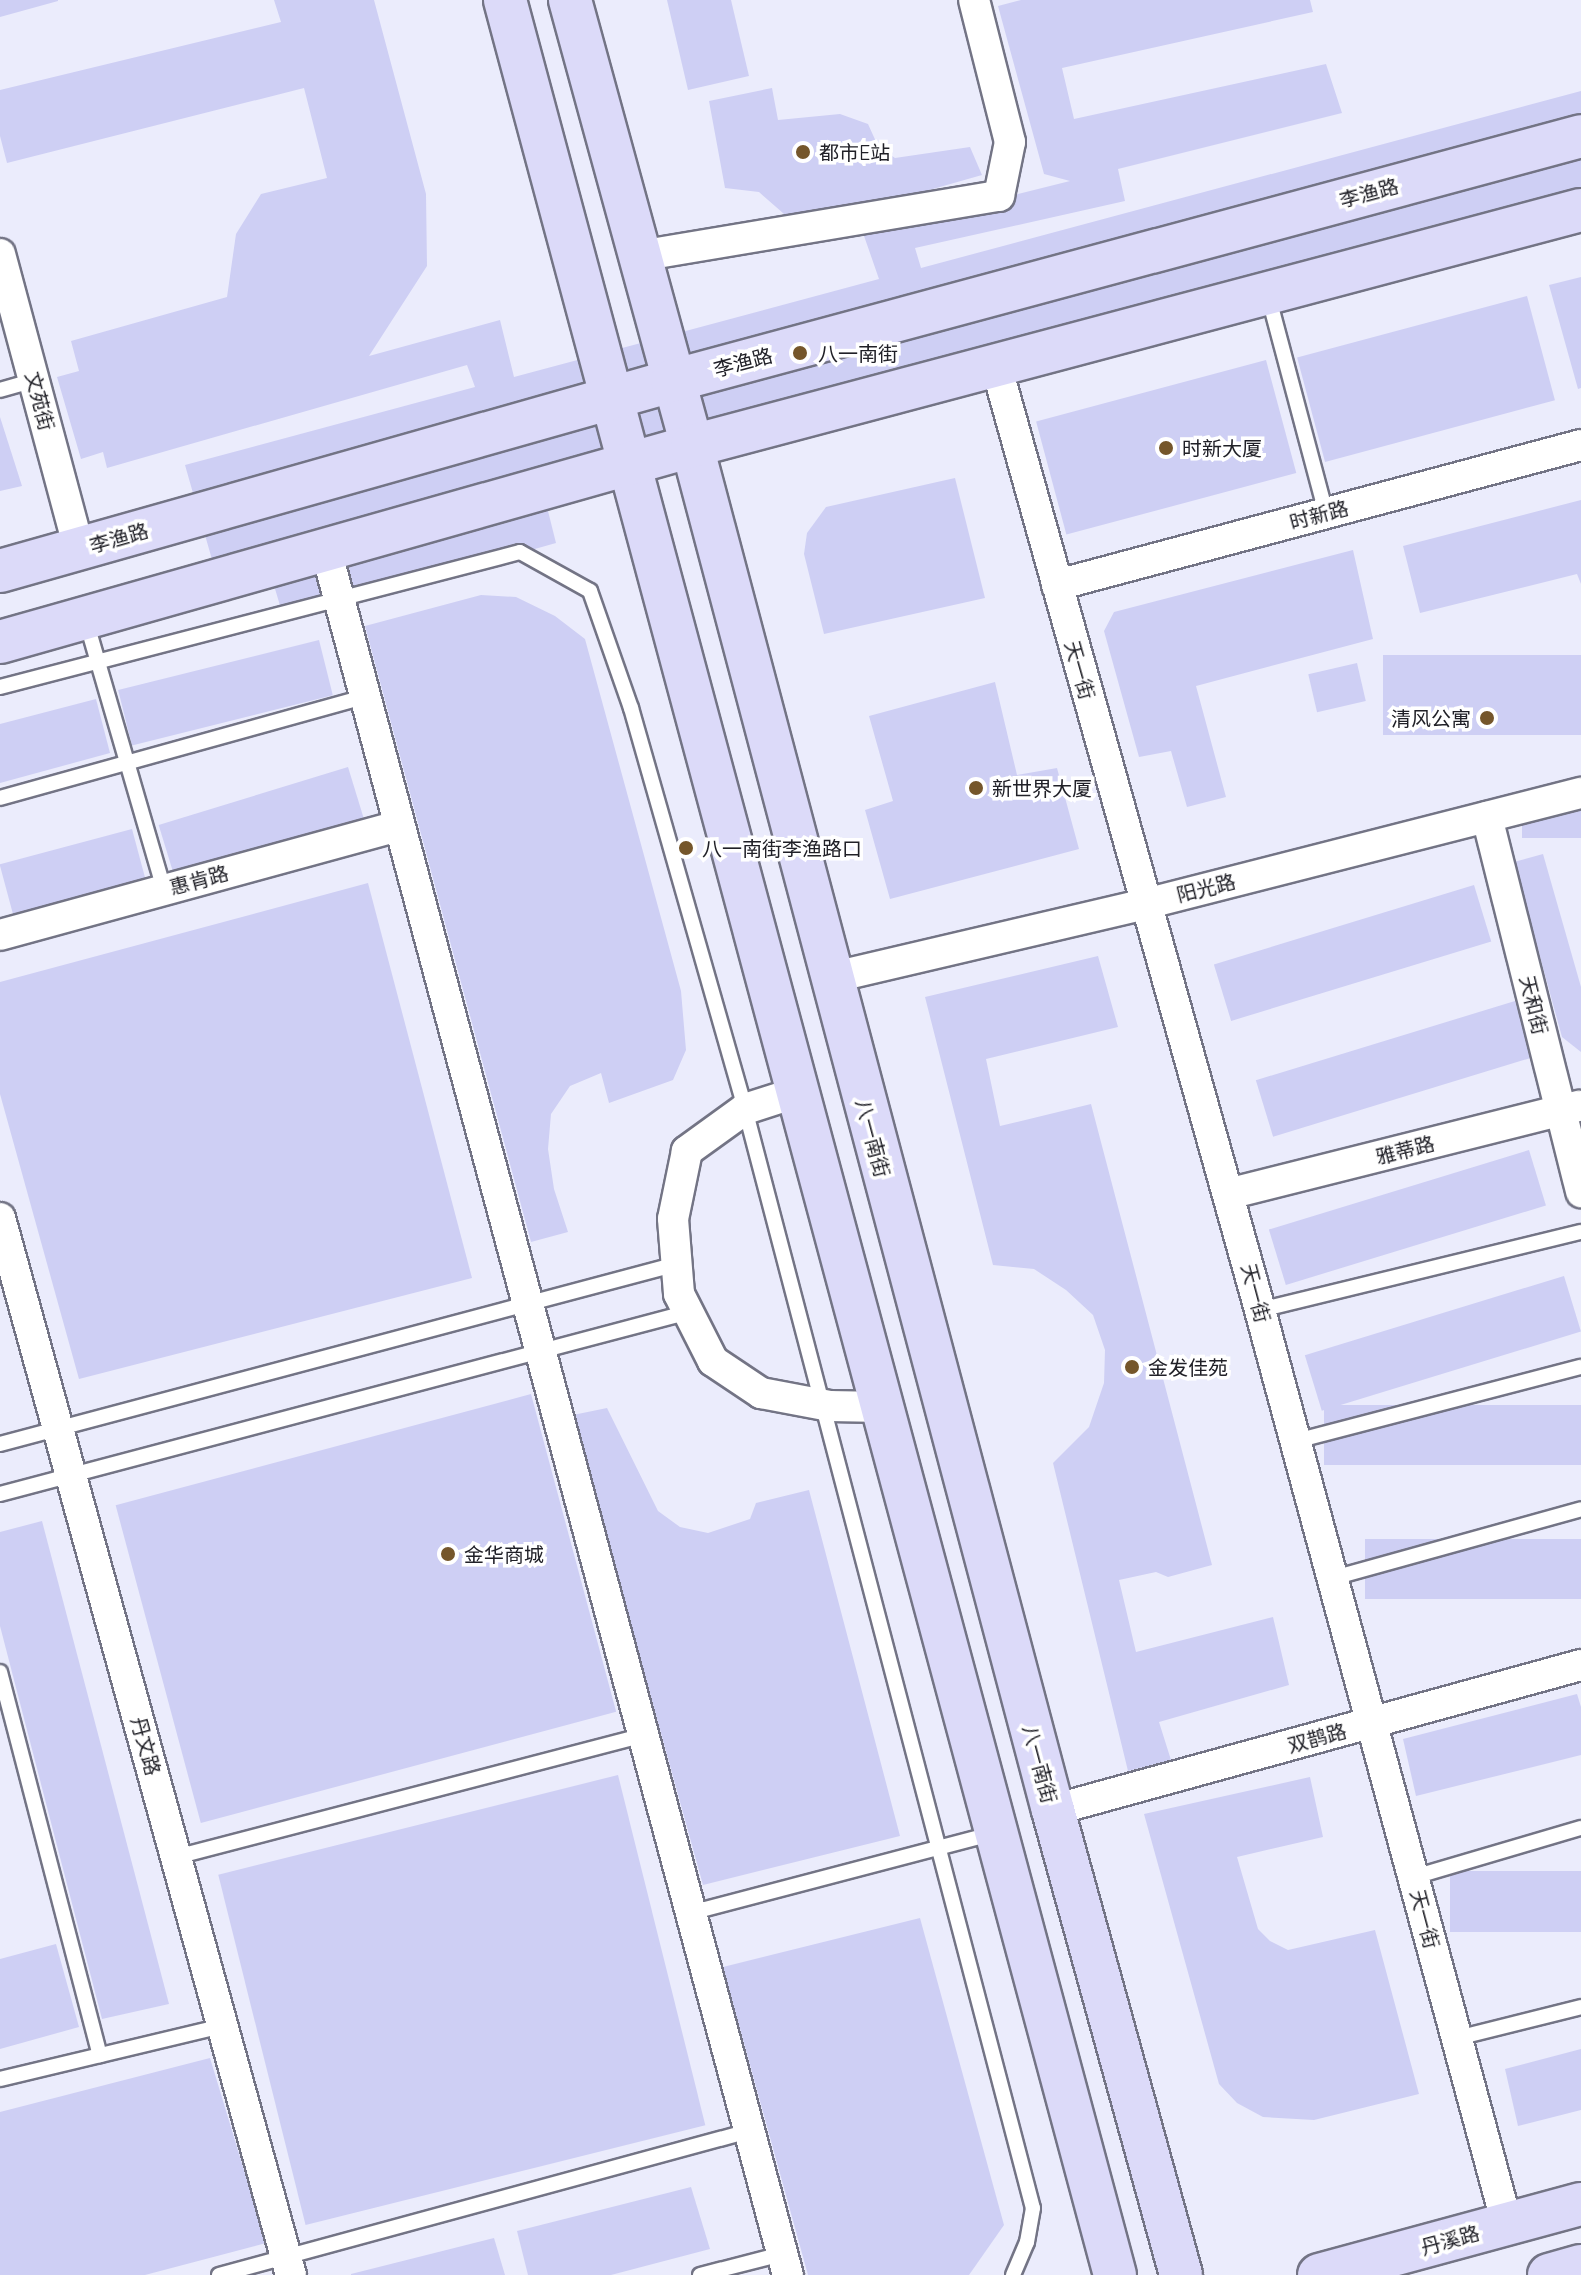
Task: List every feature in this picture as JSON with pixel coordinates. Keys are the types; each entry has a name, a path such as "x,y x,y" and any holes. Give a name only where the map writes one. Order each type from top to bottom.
{"main road":[{"path":"505,0 610,401 630,464 1115,2275"},
{"name":"八一南街","path":"570,0 692,446 830,978 1053,1810 1181,2275"},
{"name":"李渔路","path":"0,571 672,381 1581,136"},
{"path":"0,642 692,446 1581,210"},
{"name":"丹溪路","path":"1319,2275 1581,2204"},
{"path":"1549,2275 1581,2266"}],"street":[{"path":"639,256 999,196 1010,142 974,0"},
{"name":"文苑街","path":"0,254 79,549"},
{"name":"天一街","path":"996,365 1260,1310 1507,2224"},
{"name":"时新路","path":"1057,585 1581,445"},
{"path":"326,550 785,2264"},
{"name":"阳光路","path":"830,978 1145,904 1581,793"},
{"name":"天和街","path":"1487,817 1571,1108 1581,1192"},
{"name":"惠肯路","path":"0,935 398,826"},
{"path":"798,1092 745,1109 687,1151 673,1219 679,1294 713,1361 761,1393 822,1405 883,1407"},
{"name":"雅蒂路","path":"1228,1194 1571,1108"},
{"name":"丹文路","path":"0,1218 289,2266"},
{"name":"双鹊路","path":"1053,1810 1581,1665"}],"lane":[{"path":"1268,295 1326,513"},
{"path":"0,390 34,380"},
{"path":"0,687 520,552 590,591 631,708 745,1109 1033,2208 1027,2242 1013,2275"},
{"path":"85,618 164,890"},
{"path":"0,798 364,697"},
{"path":"1260,1310 1581,1232"},
{"path":"0,1444 677,1264"},
{"path":"0,1494 689,1312"},
{"path":"1296,1441 1581,1367"},
{"path":"1333,1578 1581,1509"},
{"path":"0,1672 100,2055"},
{"path":"176,1857 642,1736"},
{"path":"1414,1877 1581,1828"},
{"path":"690,1913 997,1833"},
{"path":"1457,2038 1581,2007"},
{"path":"0,2079 223,2026"},
{"path":"219,2275 289,2266 749,2131"},
{"path":"700,2275 785,2264"}],"building":[{"path":"0,0 58,0 58,1 0,17"},
{"name":"八一南街","path":"274,0 374,0 426,194 427,266 369,356 500,320 514,377 879,279 863,233 1070,181 1044,174 998,6 1021,0 1310,0 1313,12 1062,68 1074,119 1326,64 1342,113 1118,169 1125,201 915,248 921,268 1581,91 1581,196 539,475 556,543 284,619 273,582 511,520 501,486 213,563 185,465 475,387 467,365 107,468 103,452 81,459 57,377 79,371 71,341 227,297 236,234 261,194 327,178 304,88 7,163 0,136 0,90 281,22"},
{"path":"667,0 731,0 749,76 688,90"},
{"name":"都市E站","path":"772,88 778,120 840,114 868,124 878,146 895,158 970,147 982,175 799,227 759,192 725,188 709,101"},
{"path":"1581,277 1581,388 1578,389 1549,285"},
{"path":"1527,296 1555,400 1325,462 1297,358"},
{"name":"时新大厦","path":"1266,360 1296,473 1066,535 1036,422"},
{"path":"0,417 22,486 0,491"},
{"path":"955,478 985,598 824,634 804,554 807,533 826,507"},
{"path":"1581,500 1581,584 1577,574 1420,613 1403,546"},
{"path":"1353,550 1373,639 1196,686 1226,797 1187,807 1171,751 1139,757 1104,631 1114,612"},
{"path":"481,595 516,597 555,616 585,639 681,991 686,1050 673,1080 609,1103 601,1073 570,1086 551,1114 548,1149 554,1189 568,1232 531,1242 365,626"},
{"path":"319,640 333,695 132,745 118,690"},
{"name":"清风公寓","path":"1383,655 1581,655 1581,735 1383,735"},
{"path":"1357,663 1366,701 1317,712 1308,674"},
{"name":"新世界大厦","path":"995,682 1017,775 1057,768 1079,849 890,899 865,810 893,801 869,716"},
{"path":"96,699 110,753 0,783 0,724"},
{"path":"348,767 364,820 175,877 159,825"},
{"path":"1522,810 1581,810 1581,838 1522,838"},
{"path":"132,829 146,883 14,919 0,864"},
{"path":"1543,854 1581,987 1581,1052 1562,1037 1514,862"},
{"path":"368,883 472,1278 79,1379 0,1094 0,982"},
{"path":"1474,885 1491,941 1231,1021 1214,965"},
{"name":"金发佳苑","path":"1098,956 1118,1027 986,1059 1000,1126 1091,1104 1212,1565 1168,1577 1156,1572 1119,1580 1136,1652 1273,1617 1289,1685 1159,1722 1171,1760 1128,1771 1053,1463 1089,1427 1104,1383 1105,1350 1093,1315 1066,1290 1034,1269 993,1265 925,997"},
{"path":"1515,1001 1532,1057 1273,1137 1256,1080"},
{"path":"1529,1150 1546,1205 1286,1285 1269,1230"},
{"path":"1564,1276 1581,1331 1322,1411 1305,1355"},
{"path":"531,1394 616,1712 201,1823 116,1505"},
{"path":"1324,1405 1581,1405 1581,1465 1324,1465"},
{"path":"607,1408 658,1511 680,1527 708,1533 750,1519 756,1503 809,1490 900,1836 703,1885 573,1415"},
{"path":"42,1521 169,2004 102,2019 0,1626 0,1532"},
{"path":"1365,1539 1581,1539 1581,1599 1365,1599"},
{"path":"1577,1694 1581,1707 1581,1755 1416,1796 1403,1739"},
{"path":"618,1775 705,2125 306,2225 218,1875"},
{"path":"1310,1777 1323,1837 1237,1857 1258,1929 1270,1941 1288,1950 1375,1930 1419,2094 1314,2120 1263,2117 1237,2103 1219,2084 1144,1814"},
{"path":"1450,1871 1581,1871 1581,1932 1450,1932"},
{"path":"920,1918 1004,2225 969,2275 808,2275 723,1967"},
{"path":"56,1944 79,2027 0,2049 0,1959"},
{"path":"1581,2049 1581,2110 1518,2126 1505,2069"},
{"path":"210,2058 266,2243 145,2275 0,2275 0,2112"},
{"path":"691,2187 710,2249 611,2275 528,2275 517,2231"},
{"path":"494,2238 505,2275 351,2275 351,2274"}],"place":[{"name":"都市E站","path":"803,152"},
{"name":"八一南街","path":"800,353"},
{"name":"时新大厦","path":"1166,448"},
{"name":"清风公寓","path":"1487,718"},
{"name":"新世界大厦","path":"976,788"},
{"name":"八一南街李渔路口","path":"686,848"},
{"name":"金发佳苑","path":"1132,1367"},
{"name":"金华商城","path":"448,1554"}]}
